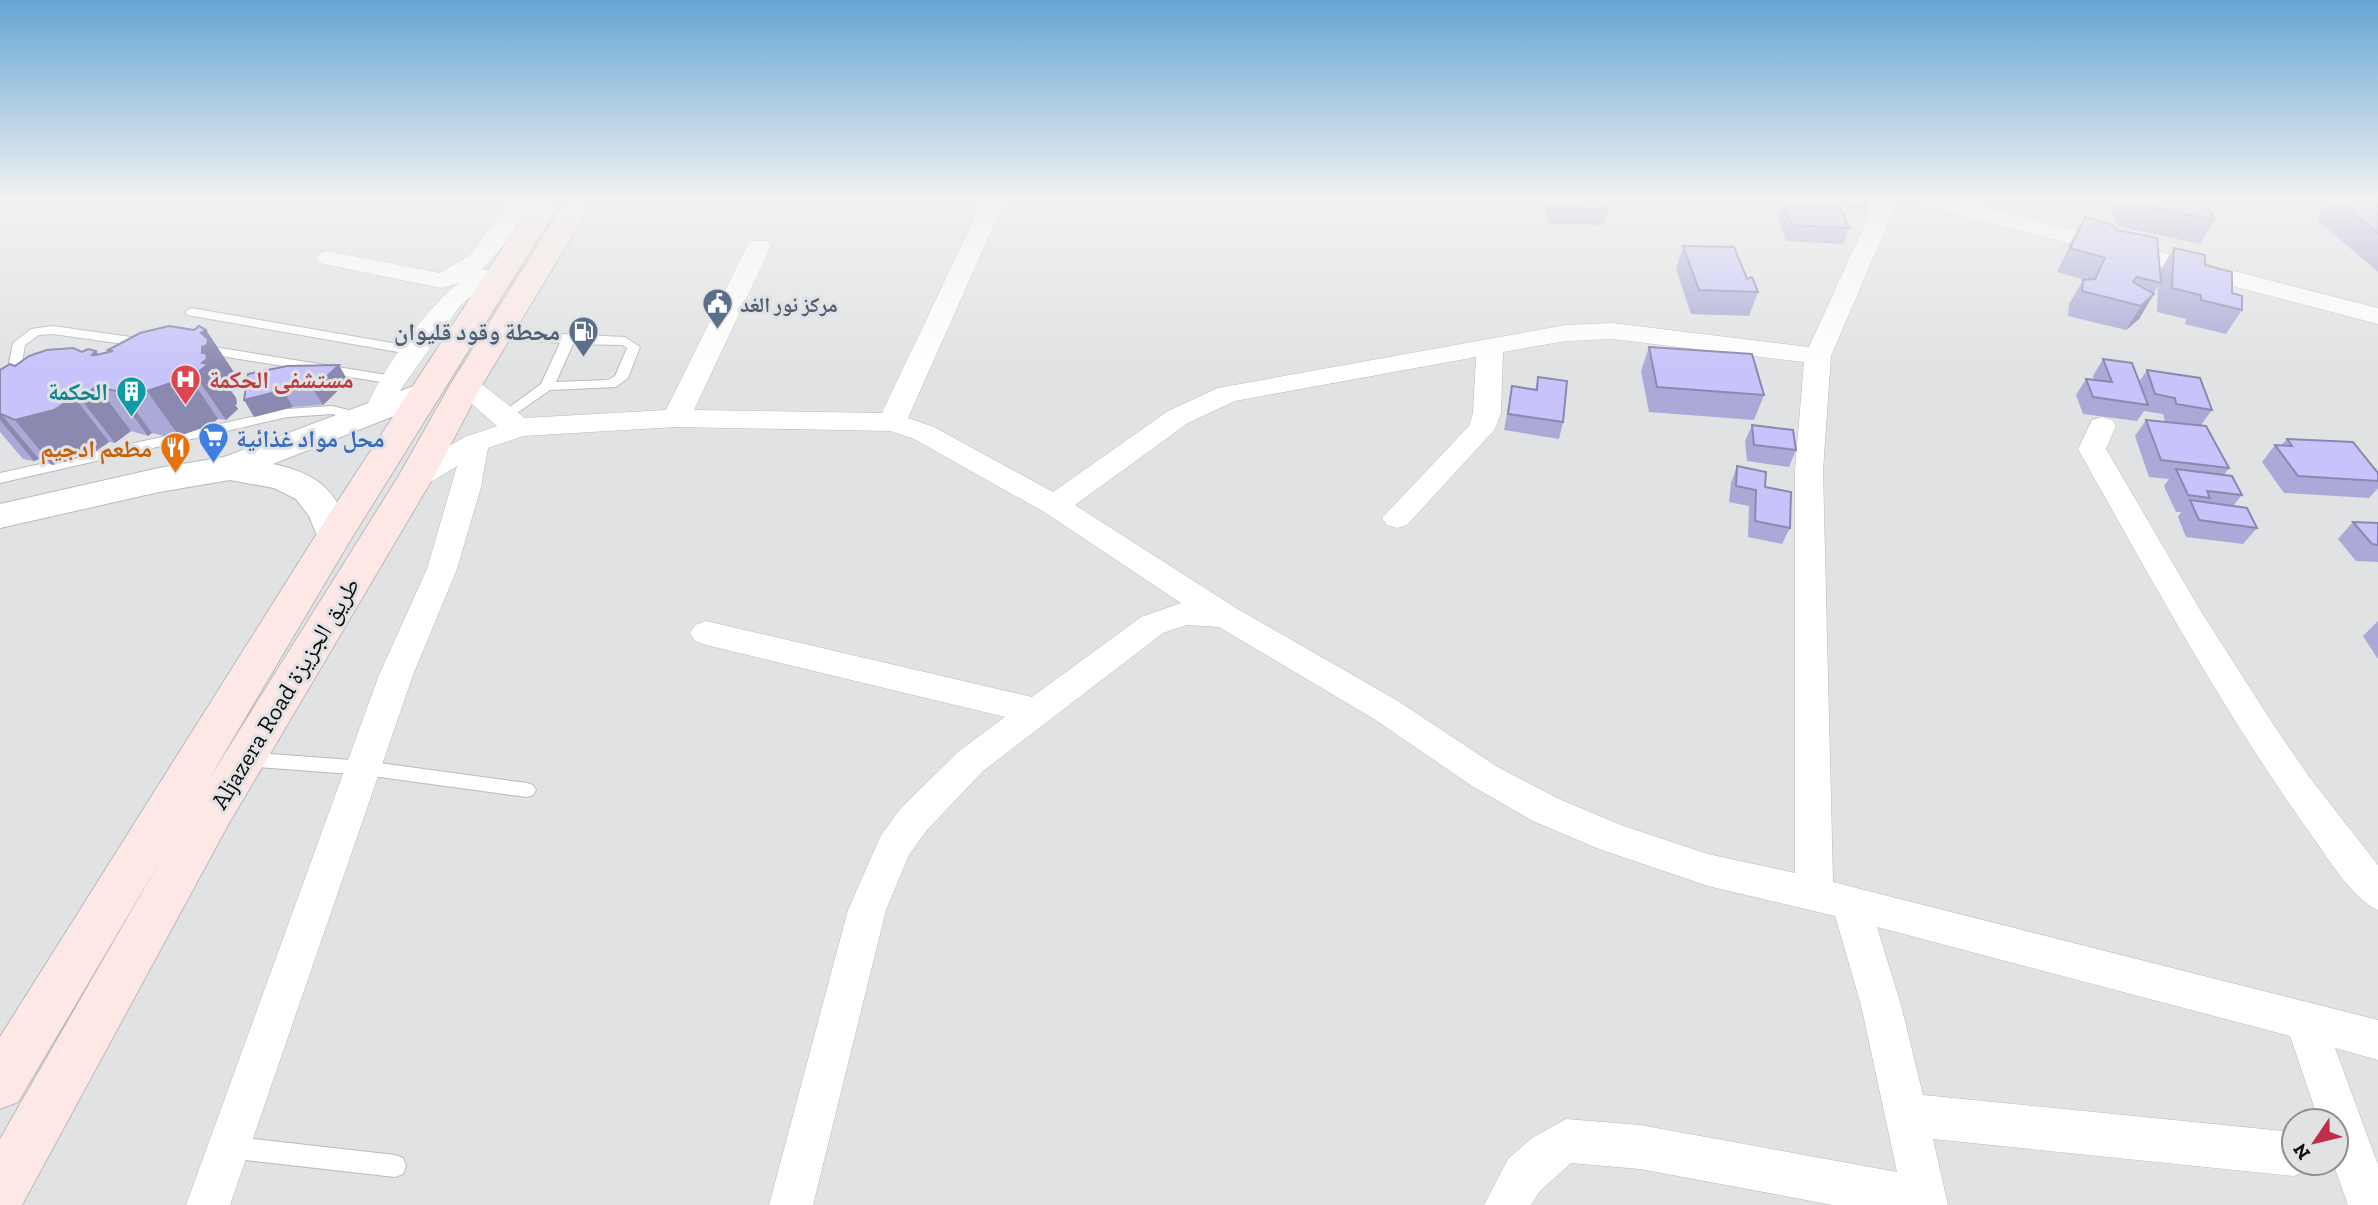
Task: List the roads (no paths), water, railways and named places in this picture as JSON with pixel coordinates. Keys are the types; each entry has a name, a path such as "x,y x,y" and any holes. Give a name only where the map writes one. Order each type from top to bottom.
{"main road":[{"name":"Aljazera Road طريق الجزيزة","path":"0,1084 334,536 389,399 502,256"},
{"name":"Aljazera Road طريق الجزيزة","path":"0,1191 245,759 415,478 466,385 546,256"}],"street":[{"path":"328,258 441,281 462,273 482,256"},
{"path":"0,516 159,480 229,468 389,399 415,351 451,301 500,256"},
{"path":"676,418 754,256"},
{"path":"892,422 968,256"},
{"path":"1506,1205 1524,1175 1547,1153 1566,1141 1640,1147 1926,1203 1881,1005 1833,899 1810,470 1818,356 1863,256"},
{"path":"2147,256 2378,316"},
{"path":"1054,505 1178,417 1228,394 1566,332 1612,331 1818,356"},
{"path":"1397,518 1481,429 1487,414 1490,345"},
{"path":"466,385 512,422"},
{"path":"415,478 512,422 676,418 892,422 924,433 1054,505 1225,616 1386,710 1484,776 1546,810 1612,838 1708,870 1833,899 2378,1040"},
{"path":"2102,426 2092,449 2206,646 2306,802 2378,892"},
{"path":"208,1205 396,675 442,569 467,487 475,443"},
{"path":"229,468 284,478 309,488 319,499 330,519 334,536"},
{"path":"1139,634 1161,575"},
{"path":"791,1205 867,910 894,846 914,818 971,761 1152,625 1185,613 1225,616"},
{"path":"706,633 1037,711"},
{"path":"2305,1021 2331,1107"},
{"path":"1905,1115 2280,1153"},
{"path":"2350,1167 2370,1205"}],"lane":[{"path":"191,312 415,351"},
{"path":"0,407 11,393 19,343 36,332 53,330 153,344"},
{"path":"499,335 568,341 625,341 634,347 621,378 611,384 547,386"},
{"path":"512,422 547,386 568,341"},
{"path":"194,348 389,399"},
{"path":"0,478 287,413 332,410 389,399"},
{"path":"245,759 365,768 527,790"},
{"path":"228,1147 396,1166"}],"place":[{"name":"مركز نور الغد","path":"717,331"},
{"name":"محطة وقود قليوان","path":"583,358"},
{"name":"مستشفى الحكمة","path":"186,406"},
{"name":"الحكمة","path":"131,418"},
{"name":"محل مواد غذائية","path":"213,465"},
{"name":"مطعم ادجيم","path":"175,475"}]}
